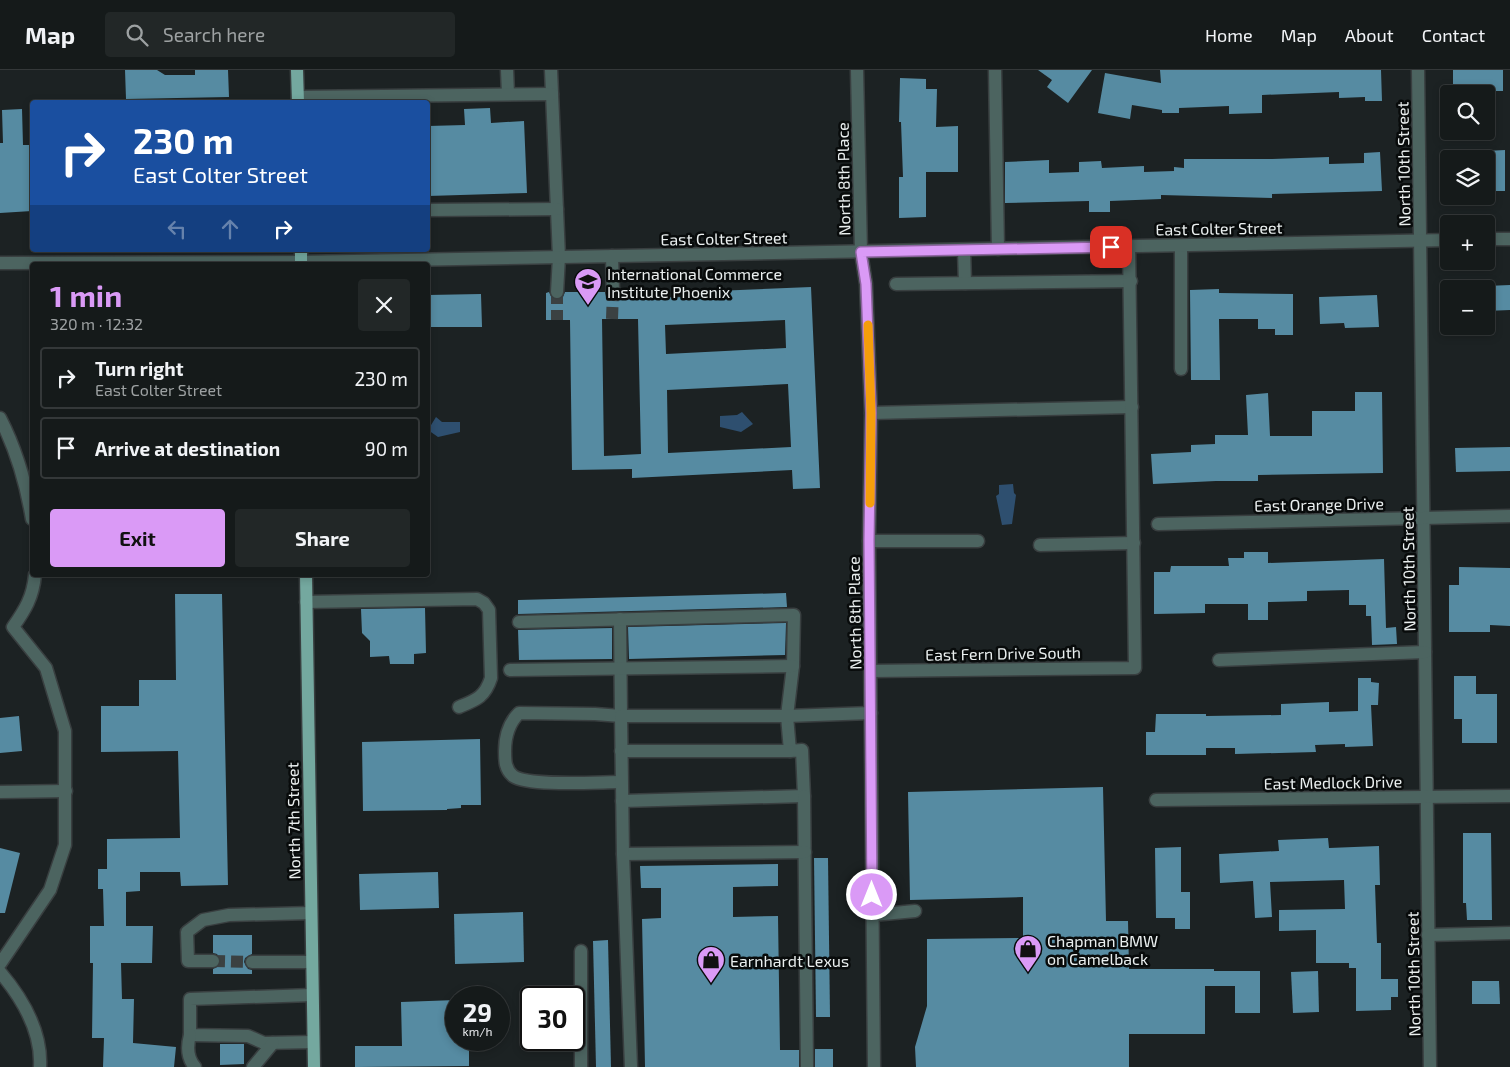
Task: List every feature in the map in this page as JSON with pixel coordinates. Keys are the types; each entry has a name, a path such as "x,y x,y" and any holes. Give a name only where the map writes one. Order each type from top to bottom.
{"main road":[{"path":"297,70 298,100"},
{"name":"North 7th Street","path":"306,577 314,1067"}],"street":[{"path":"507,70 508,94"},
{"path":"551,70 559,257 557,292"},
{"name":"North 8th Place","path":"857,70 861,252 866,284 871,413 869,541 874,1067"},
{"path":"995,70 998,249"},
{"name":"North 10th Street","path":"1418,70 1430,1067"},
{"path":"298,100 552,94"},
{"path":"430,210 557,210"},
{"path":"1495,239 1510,239"},
{"name":"East Colter Street","path":"249,262 367,255 559,257 1440,240"},
{"path":"1040,545 1134,543 1129,246"},
{"path":"1181,246 1181,369"},
{"path":"964,250 965,283"},
{"path":"612,256 613,292"},
{"name":"East Colter Street","path":"0,263 30,263"},
{"path":"896,284 1131,281"},
{"path":"871,413 1132,407"},
{"path":"0,418 10,437 22,468 30,509"},
{"name":"East Orange Drive","path":"1158,524 1510,516"},
{"path":"869,541 978,541"},
{"name":"East Fern Drive South","path":"871,671 1135,668 1134,543"},
{"path":"0,964 50,890 65,845 65,732 46,668 7,626 24,611 34,590 35,577"},
{"path":"306,602 477,599 484,603 490,610 492,678 489,686 480,698 459,707"},
{"path":"519,622 794,615 793,666 788,716 790,751"},
{"path":"620,619 621,782 631,1067"},
{"path":"1219,660 1425,652"},
{"path":"510,670 793,666"},
{"path":"621,782 529,782 513,776 505,765 505,744 511,722 520,713 621,716 788,716 871,713"},
{"path":"621,751 802,750 807,1067"},
{"path":"0,792 66,791"},
{"path":"622,801 804,796"},
{"name":"East Medlock Drive","path":"1156,800 1510,796"},
{"path":"623,854 805,852"},
{"path":"873,915 915,911"},
{"path":"213,961 188,961 187,932 203,920 229,915 311,913"},
{"path":"1428,936 1510,933"},
{"path":"581,951 581,1067"},
{"path":"252,962 312,962"},
{"path":"0,972 13,987 29,1015 35,1034 40,1067"},
{"path":"195,1067 189,1055 187,1044 190,1035 190,999 312,995"},
{"path":"190,1035 248,1036 264,1043 313,1042"},
{"path":"253,1067 273,1043"}],"water":[{"path":"742,412 753,424 741,432 720,427 720,416 737,415"},
{"path":"436,417 442,422 460,422 460,432 438,437 430,431 430,427"},
{"path":"1013,484 1016,495 1012,524 1002,525 996,496 999,494 999,485"}],"building":[{"path":"125,70 157,70 165,75 195,75 195,70 228,70 229,97 126,99"},
{"path":"1038,70 1092,70 1068,103 1047,87 1052,80"},
{"path":"1160,70 1381,70 1382,101 1365,101 1365,97 1339,98 1339,92 1262,95 1262,113 1229,114 1229,106 1179,108 1179,113 1162,113 1162,110 1132,105 1130,119 1098,113 1105,73 1161,83"},
{"path":"1453,70 1503,70 1503,91 1495,91 1495,85 1453,85"},
{"path":"900,78 926,79 926,89 937,89 936,127 958,126 958,172 926,172 926,217 899,218 899,177 903,177 901,122 899,122"},
{"path":"490,108 491,123 524,121 527,193 430,196 430,126 465,125 464,109"},
{"path":"22,109 23,145 30,145 30,211 0,213 0,143 3,143 2,110"},
{"path":"1505,150 1505,191 1495,191 1495,151"},
{"path":"1380,152 1382,191 1272,194 1272,198 1161,195 1161,199 1110,201 1110,212 1089,212 1089,201 1005,203 1005,162 1049,160 1049,173 1079,172 1079,162 1101,161 1102,168 1144,166 1144,172 1174,171 1174,167 1184,168 1184,159 1329,157 1329,164 1364,163 1364,153"},
{"path":"1510,285 1510,310 1495,311 1495,286"},
{"path":"811,287 820,488 793,489 792,470 632,478 632,469 572,470 570,320 546,320 546,293 549,292 552,298 557,300 563,297 565,292 605,292 606,297 613,300 618,299 621,292 627,291 627,298 691,297 691,292","holes":["602,319 638,319 641,454 604,456","785,320 786,348 666,354 665,325","788,384 791,447 668,453 667,390"]},
{"path":"1219,289 1219,293 1293,294 1293,335 1275,335 1275,329 1258,329 1258,319 1219,319 1220,380 1191,380 1190,290"},
{"path":"481,294 482,327 430,327 430,295"},
{"path":"1377,295 1379,327 1345,328 1344,323 1320,324 1319,297"},
{"path":"1355,392 1382,392 1383,473 1258,475 1258,481 1153,484 1151,454 1191,452 1191,445 1215,444 1215,435 1248,435 1246,395 1268,393 1270,436 1312,436 1312,411 1355,411"},
{"path":"1510,447 1510,471 1456,472 1455,448"},
{"path":"1244,552 1268,552 1268,563 1384,559 1386,628 1396,627 1397,644 1372,645 1371,616 1366,616 1366,605 1349,605 1349,590 1307,591 1307,601 1268,602 1268,620 1248,620 1248,604 1205,604 1205,613 1154,614 1154,572 1170,572 1171,566 1229,566 1228,558 1244,558"},
{"path":"1459,567 1510,568 1510,626 1490,625 1490,632 1449,632 1449,585 1459,585"},
{"path":"786,593 787,607 518,614 518,600"},
{"path":"175,594 222,594 228,885 181,886 180,872 140,872 140,891 126,892 126,926 153,926 152,963 121,963 122,999 134,999 133,1043 176,1047 174,1067 103,1067 104,1038 92,1038 93,963 90,963 90,926 104,926 103,889 98,889 98,869 107,869 107,839 180,838 178,751 101,752 101,706 139,706 139,680 176,680"},
{"path":"425,608 426,653 414,654 414,664 390,664 389,656 370,657 370,641 362,633 361,609"},
{"path":"786,623 785,655 629,659 628,627"},
{"path":"612,628 612,659 519,660 518,630"},
{"path":"1454,676 1476,676 1476,694 1497,694 1497,743 1462,743 1462,719 1454,719"},
{"path":"1358,678 1371,678 1371,682 1379,683 1378,705 1371,705 1373,746 1345,747 1345,744 1315,745 1316,752 1235,754 1235,748 1206,748 1206,755 1146,755 1146,732 1155,732 1156,714 1206,714 1206,716 1281,715 1281,704 1329,702 1329,712 1358,711"},
{"path":"19,716 22,751 0,753 0,718"},
{"path":"480,739 481,805 461,805 461,808 447,810 363,811 362,742"},
{"path":"1103,787 1106,921 1128,921 1129,969 1260,971 1260,1013 1235,1013 1235,986 1205,986 1205,1034 1129,1034 1129,1067 916,1067 915,1047 927,1006 927,939 1023,938 1023,897 910,900 908,792"},
{"path":"1463,833 1491,833 1492,920 1467,920 1466,903 1463,903"},
{"path":"1328,838 1329,848 1379,846 1380,885 1375,885 1377,943 1381,943 1381,979 1398,979 1398,997 1391,997 1391,1010 1356,1011 1356,968 1349,968 1349,963 1316,963 1316,930 1279,931 1279,910 1345,909 1344,880 1270,882 1272,917 1255,918 1253,881 1220,883 1219,854 1279,851 1278,840"},
{"path":"1181,847 1181,892 1190,892 1190,929 1175,929 1175,918 1156,918 1155,848"},
{"path":"0,848 20,853 5,913 0,913"},
{"path":"814,858 828,858 830,1017 816,1017"},
{"name":"Earnhardt Lexus","path":"778,864 778,886 733,887 733,917 778,916 780,1050 799,1050 799,1067 645,1067 642,919 661,918 661,888 641,888 640,866"},
{"path":"438,872 439,908 360,910 359,874"},
{"path":"523,912 524,962 455,964 454,914"},
{"path":"213,935 252,935 252,954 245,958 244,962 248,969 252,970 252,974 213,974 213,969 220,965 221,961 217,954 213,953"},
{"path":"608,940 611,1067 596,1067 593,941"},
{"path":"1318,971 1319,1012 1293,1013 1291,972"},
{"path":"1472,981 1499,981 1500,1004 1472,1004"},
{"path":"445,1000 445,1051 469,1051 469,1066 355,1067 355,1046 402,1046 401,1002"},
{"path":"220,1044 244,1044 244,1064 220,1065"},
{"path":"815,1049 833,1049 833,1067 815,1067"}],"tunnel":[{"path":"557,292 557,320"},
{"path":"612,319 613,292"},
{"path":"213,961 252,962"}],"slow traffic":[{"path":"868,325 871,413 870,503"}],"place":[{"name":"International Commerce Institute Phoenix","path":"588,306"},
{"name":"Chapman BMW on Camelback","path":"1028,973"},
{"name":"Earnhardt Lexus","path":"711,984"}],"route":[{"path":"872,895 869,541 871,413 866,284 861,252 1111,247"}]}
